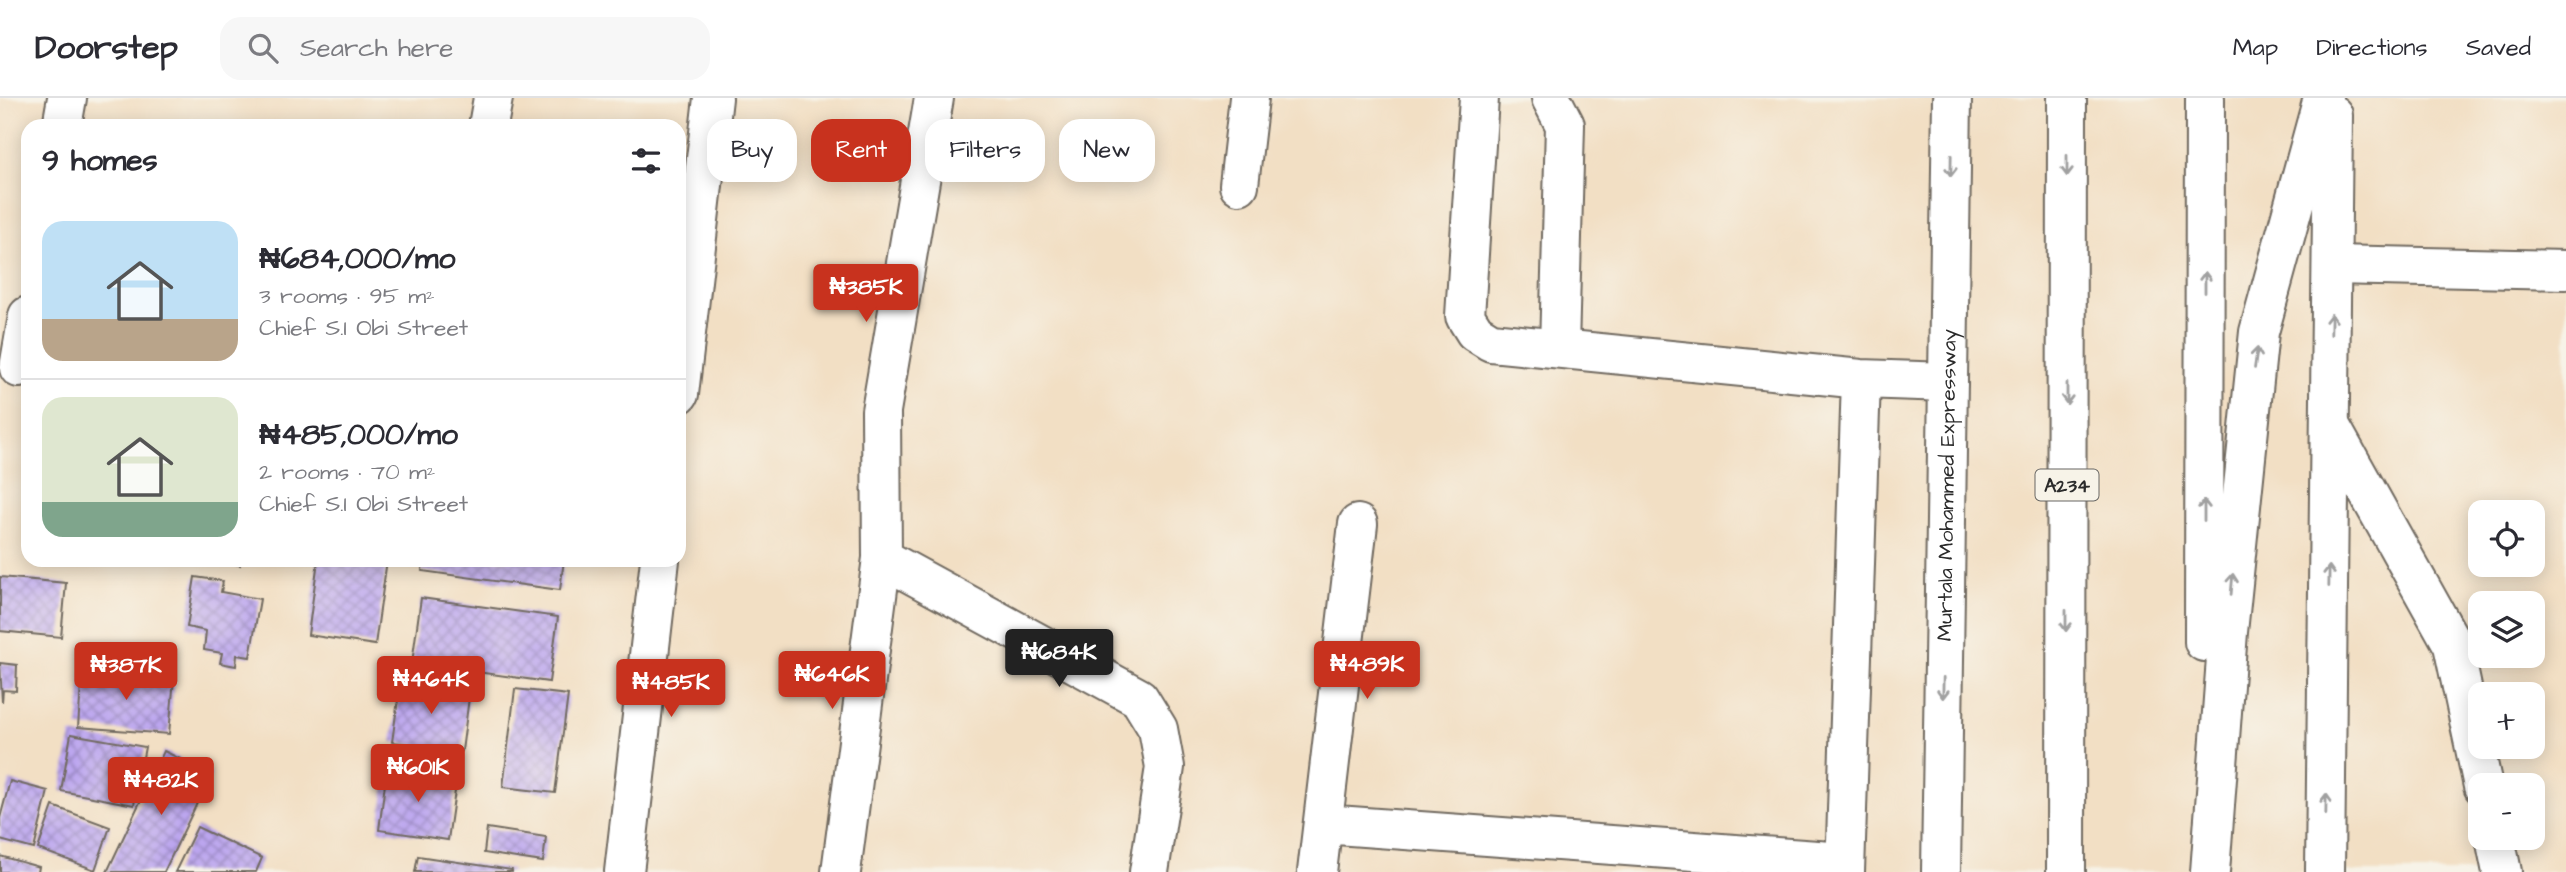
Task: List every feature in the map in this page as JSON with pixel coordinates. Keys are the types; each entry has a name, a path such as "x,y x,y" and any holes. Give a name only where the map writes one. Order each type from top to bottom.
{"main road":[{"path":"63,119 67,98"},
{"path":"489,119 493,98"},
{"path":"686,333 713,98"},
{"path":"841,872 882,558 881,411 934,98"},
{"path":"1239,185 1249,98"},
{"path":"1479,98 1465,316 1475,332 1491,342 1861,379 1948,382"},
{"path":"1551,98 1565,125 1559,348"},
{"name":"Murtala Mohammed Expressway","path":"1943,872 1941,819 1952,98"},
{"name":"A234","path":"2066,872 2067,98"},
{"path":"2204,98 2204,872"},
{"path":"2210,872 2228,632 2256,356 2271,279 2293,218 2323,98"},
{"path":"2325,872 2333,98"},
{"path":"2332,265 2566,270"},
{"path":"16,368 21,346"},
{"path":"1323,824 1845,867 1861,379"},
{"path":"2330,425 2452,645 2480,773"},
{"path":"1317,872 1358,524"},
{"path":"882,558 1139,698 1158,729 1165,767 1149,872"},
{"path":"624,872 659,567"},
{"path":"2497,850 2502,872"}],"building":[{"path":"317,567 386,567 375,645 308,635"},
{"path":"422,567 563,567 560,590 422,571"},
{"path":"0,577 66,583 61,637 0,631"},
{"path":"195,577 223,581 221,592 260,599 250,657 237,655 236,666 220,663 222,653 204,650 206,631 187,627"},
{"path":"421,598 558,617 549,682 412,663"},
{"path":"0,663 17,665 16,691 3,690 2,702"},
{"path":"82,671 174,678 169,734 78,727"},
{"path":"401,679 470,690 462,751 392,742"},
{"path":"515,689 568,695 555,793 503,787"},
{"path":"71,734 145,747 134,805 61,791"},
{"path":"164,751 211,774 164,872 107,872"},
{"path":"387,768 457,777 448,840 379,830"},
{"path":"10,781 48,791 34,849 0,840 0,818"},
{"path":"53,806 110,827 95,870 38,849"},
{"path":"197,827 262,858 256,872 175,872"},
{"path":"487,828 546,837 543,862 484,853"},
{"path":"0,856 39,867 38,872 0,872"},
{"path":"418,856 512,870 512,872 415,872"}]}
